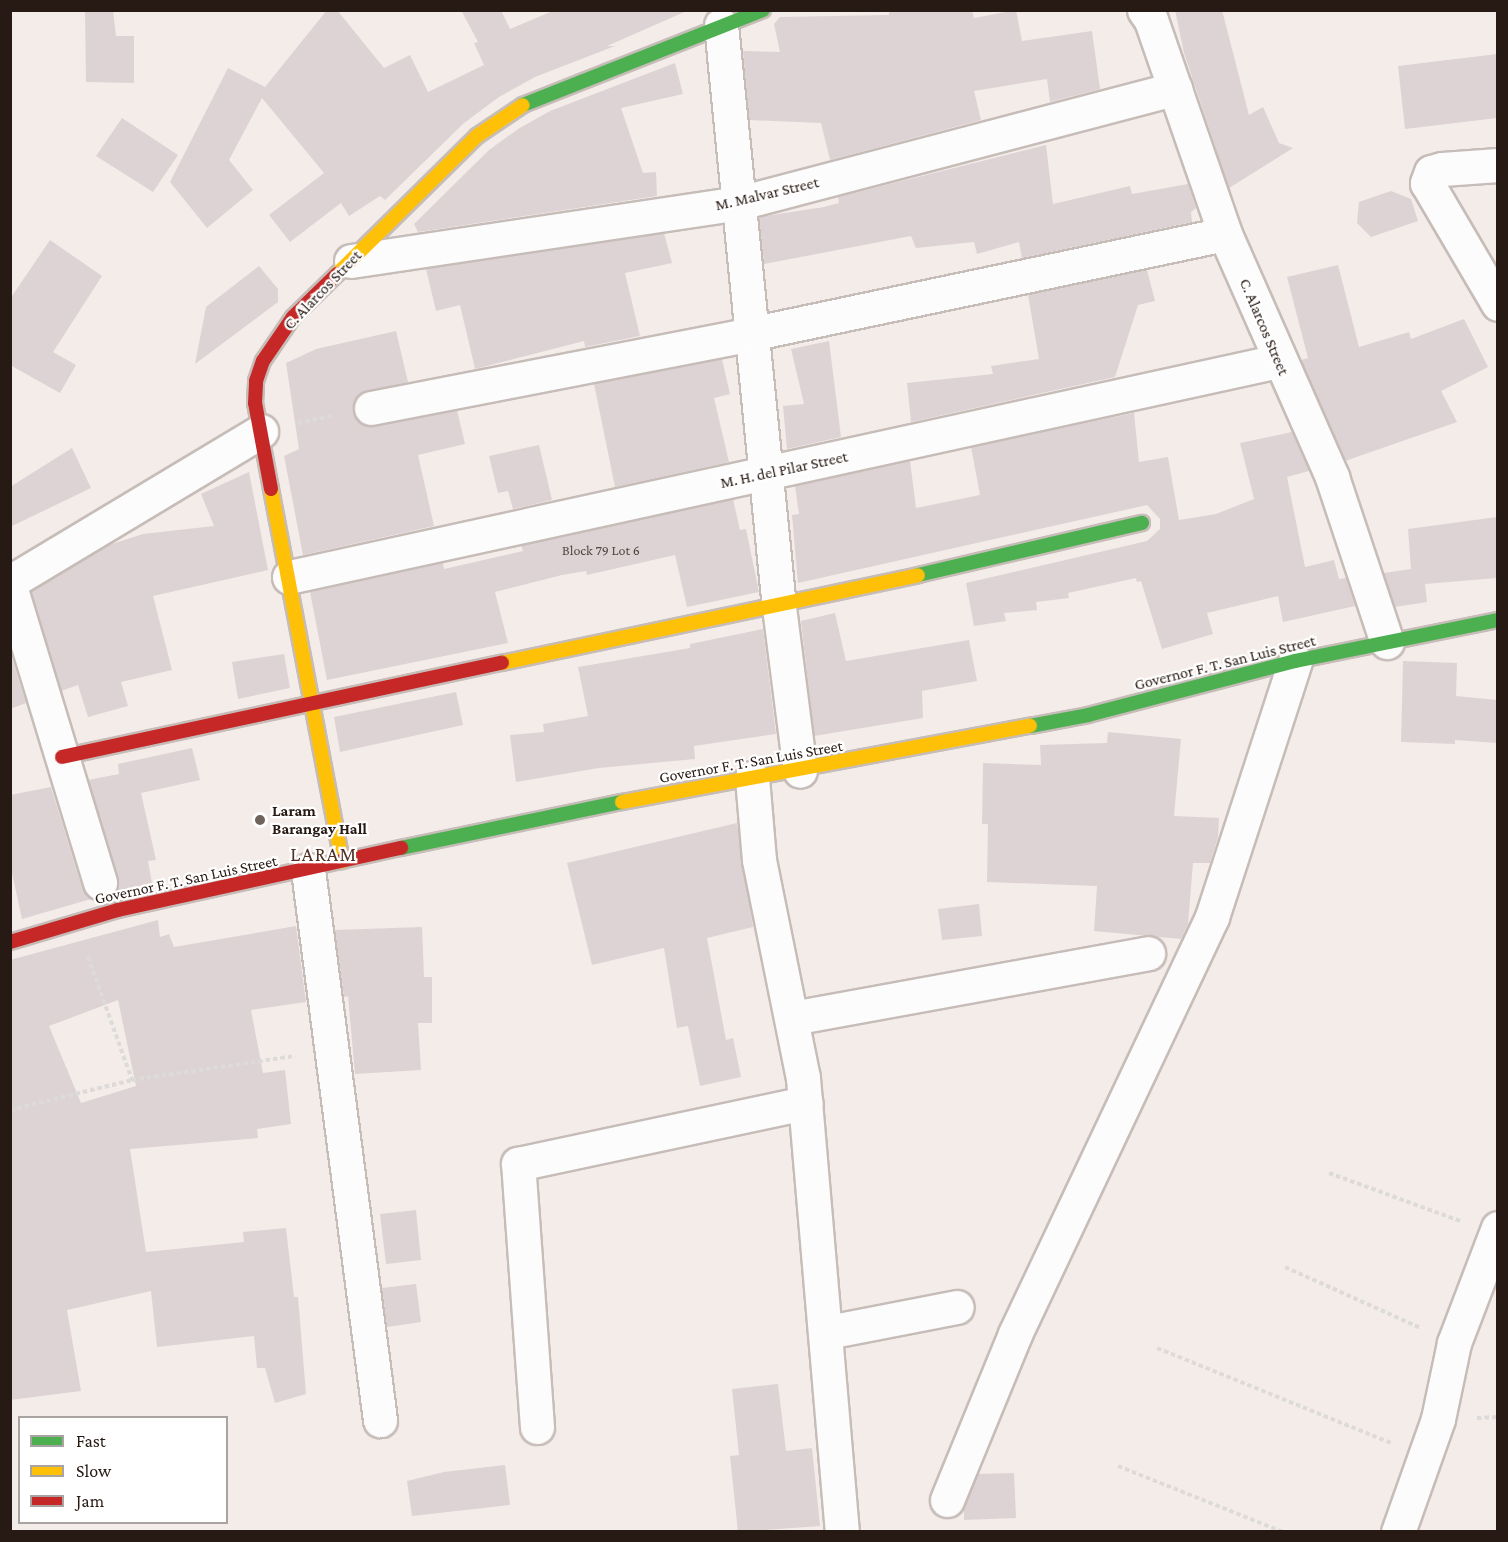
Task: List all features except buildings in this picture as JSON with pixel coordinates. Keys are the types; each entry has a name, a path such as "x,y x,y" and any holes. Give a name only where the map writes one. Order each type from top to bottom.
{"street":[{"name":"C. Alarcos Street","path":"342,861 261,431 255,392 263,361 293,317 477,136 508,113 542,94 763,10"},
{"name":"C. Alarcos Street","path":"1144,10 1151,20 1225,234 1278,361 1332,477 1387,642"},
{"path":"721,25 779,608 800,771"},
{"name":"M. Malvar Street","path":"351,261 739,203 1175,88"},
{"path":"1497,165 1442,169 1431,172 1427,183 1497,304"},
{"path":"370,408 750,334 1225,234"},
{"name":"M. H. del Pilar Street","path":"289,577 1278,361"},
{"path":"100,884 10,584 261,431"},
{"path":"62,757 312,702 779,608 1142,523"},
{"name":"Governor F. T. San Luis Street","path":"10,942 76,922 545,816 800,771 1088,716 1295,661 1497,620"},
{"path":"947,1500 1015,1334 1212,916 1295,661"},
{"path":"752,778 759,860 792,1018 806,1103 828,1332 842,1532"},
{"path":"308,870 380,1420"},
{"path":"792,1018 1148,953"},
{"path":"537,1427 518,1164 806,1103"},
{"path":"1398,1532 1422,1456 1438,1419 1454,1343 1496,1231"},
{"path":"828,1332 957,1307"}],"path":[{"path":"294,423 370,408"},
{"path":"76,922 132,1080"},
{"path":"10,1110 132,1080 332,1050"},
{"path":"1329,1173 1496,1231"},
{"path":"1285,1267 1454,1343"},
{"path":"1157,1348 1422,1456"},
{"path":"1118,1466 1282,1532"}],"traffic: fast":[{"path":"523,105 763,10"},
{"path":"918,575 1142,523"},
{"path":"1030,726 1088,715 1295,661 1498,620"},
{"path":"401,848 622,802"}],"traffic: slow":[{"path":"337,274 477,136 523,105"},
{"path":"271,489 342,861"},
{"path":"502,663 918,575"},
{"path":"622,802 1030,726"}],"traffic: jam":[{"path":"271,489 255,403 256,381 263,361 293,317 337,274"},
{"path":"62,757 502,663"},
{"path":"10,942 118,910 401,848"}],"place":[{"name":"Laram Barangay Hall","path":"260,820"}],"district":[{"name":"LARAM","path":"324,854"}]}
